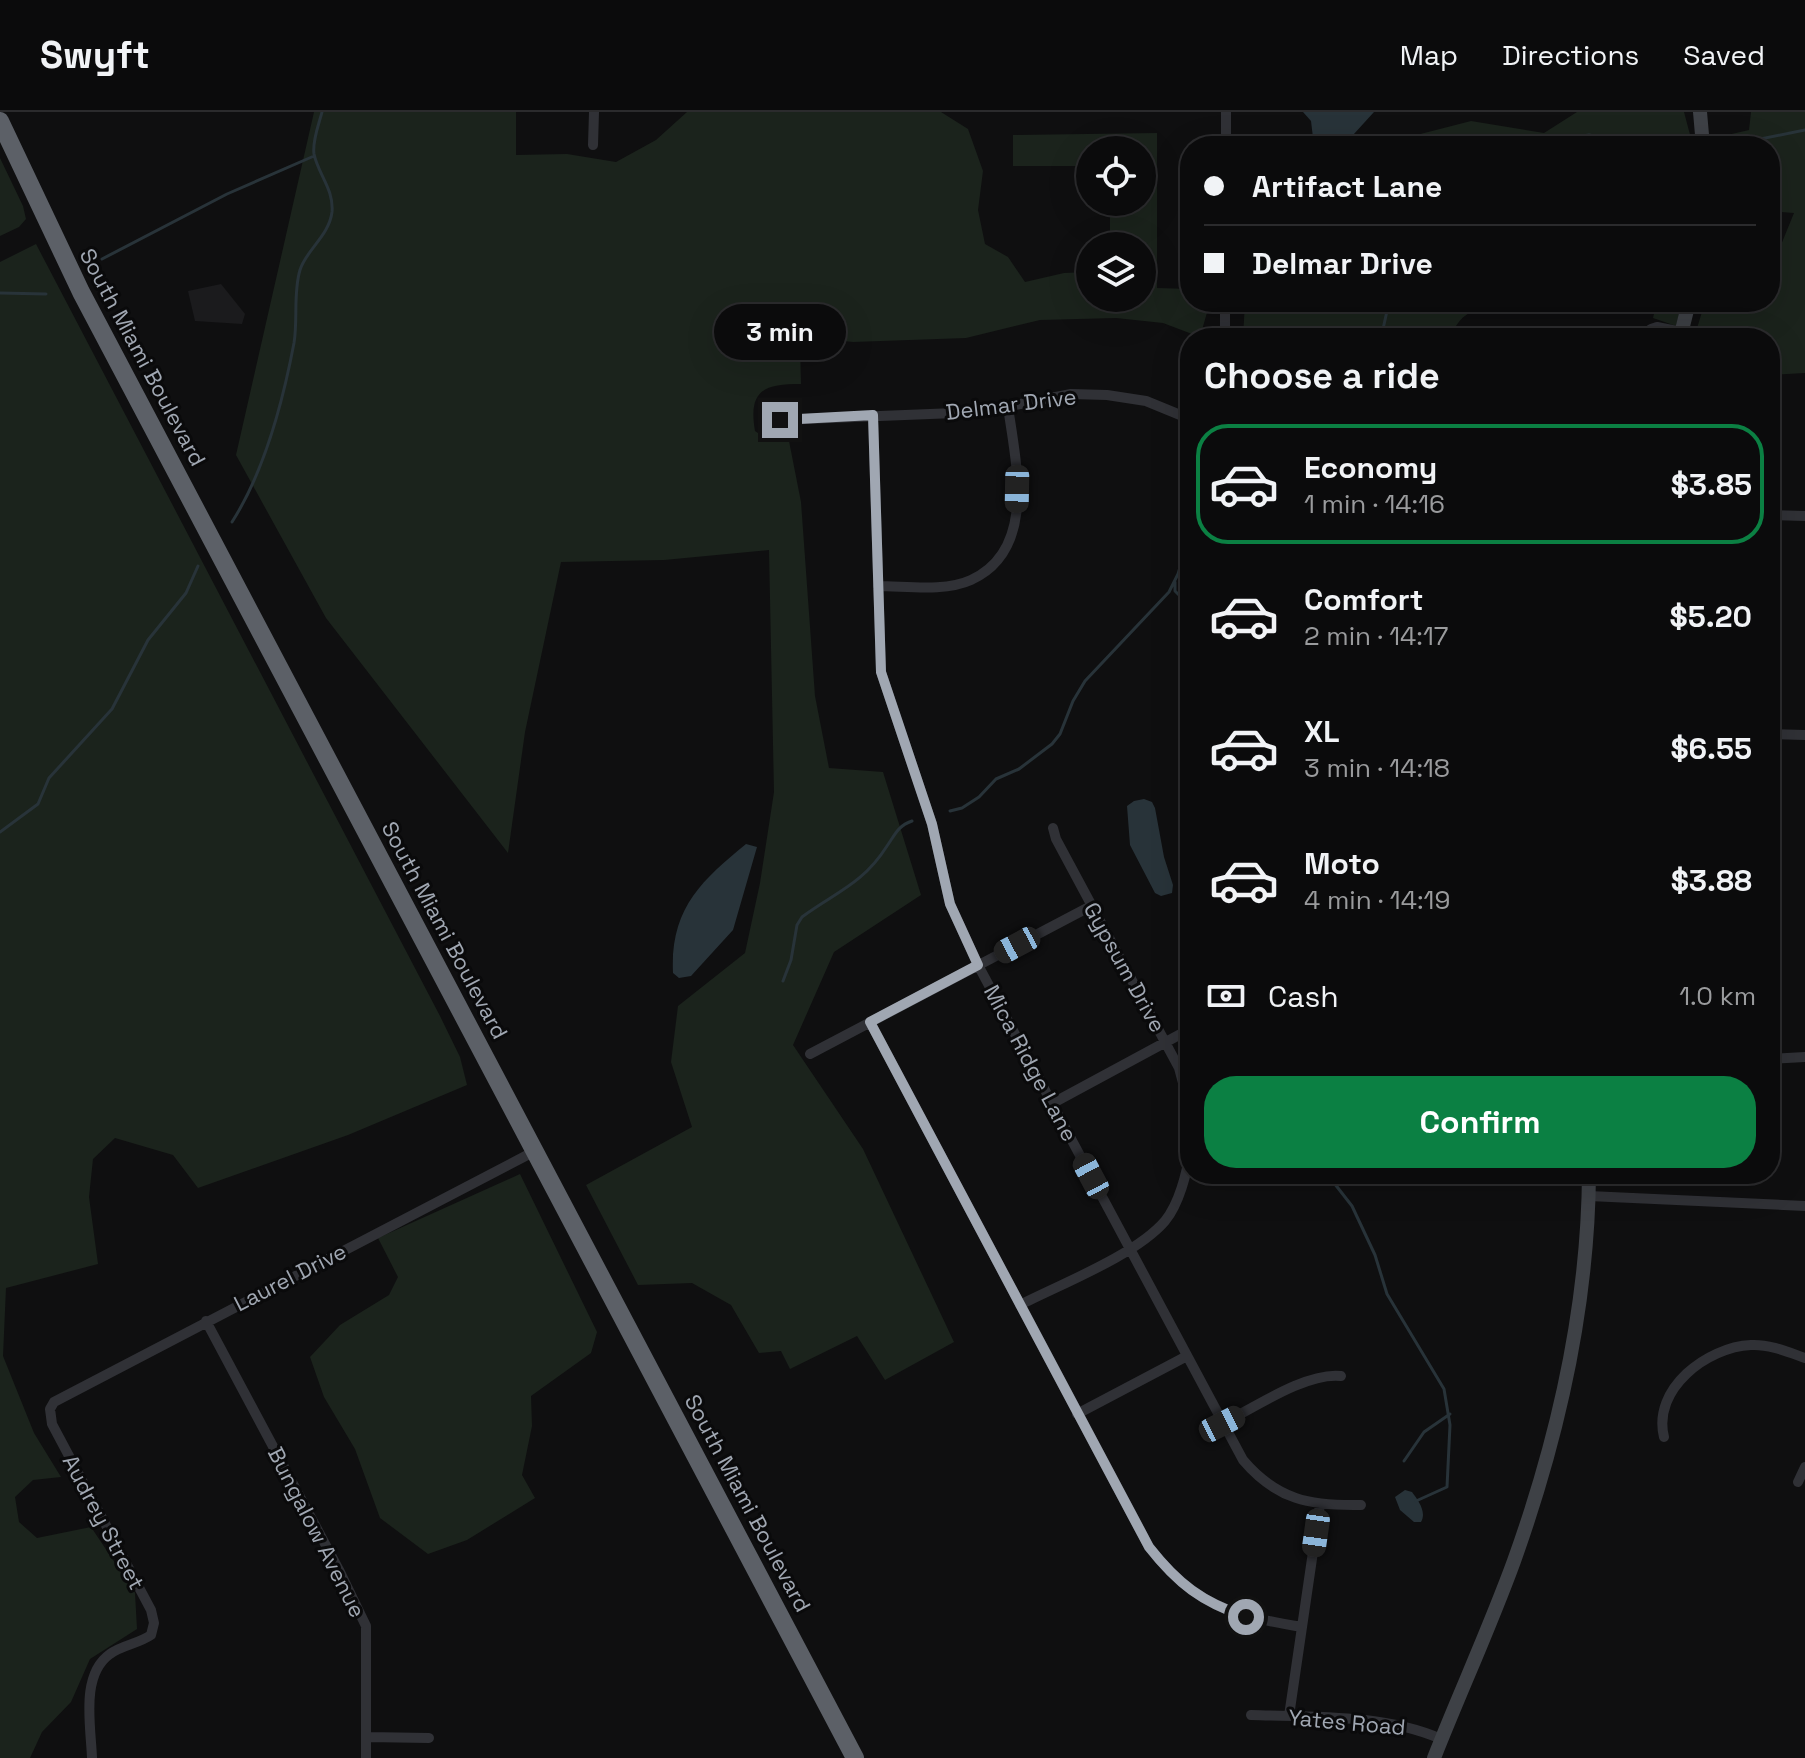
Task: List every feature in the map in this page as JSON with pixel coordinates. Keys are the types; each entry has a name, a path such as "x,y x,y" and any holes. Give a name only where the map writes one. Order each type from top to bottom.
{"highway":[{"name":"South Miami Boulevard","path":"0,121 75,281 855,1758"}],"street":[{"path":"593,145 594,112"},
{"path":"1226,112 1226,136"},
{"path":"1700,112 1702,136"},
{"name":"Delmar Drive","path":"780,420 980,412 1071,394 1146,401 1180,415"},
{"path":"878,586 948,585 971,580 1001,557 1013,535 1017,507 1017,471 1008,407"},
{"name":"Mica Ridge Lane","path":"873,415 881,672 932,824 950,904 978,965 1243,1460 1259,1479 1274,1490 1320,1504 1361,1505"},
{"path":"1780,515 1805,516"},
{"path":"1780,734 1805,735"},
{"name":"Gypsum Drive","path":"1053,828 1056,839 1180,1072"},
{"path":"810,1054 1091,906"},
{"path":"870,1022 1135,1522 1167,1570 1215,1606 1246,1617 1302,1627"},
{"path":"1053,1103 1180,1034"},
{"path":"1780,1058 1805,1057"},
{"name":"Laurel Drive","path":"50,1409 60,1397 535,1151"},
{"path":"1020,1305 1130,1250 1149,1237 1167,1219 1181,1184"},
{"path":"1434,1758 1512,1565 1541,1478 1571,1346 1586,1243 1589,1184"},
{"path":"1589,1196 1805,1206"},
{"name":"Bungalow Avenue","path":"206,1321 366,1626 366,1758"},
{"path":"1664,1437 1662,1413 1671,1391 1700,1363 1728,1350 1752,1345 1781,1349 1805,1358"},
{"path":"1077,1414 1187,1356"},
{"path":"1222,1424 1309,1380 1328,1375 1341,1376"},
{"name":"Audrey Street","path":"50,1409 52,1424 151,1610 154,1623 151,1635 110,1654 101,1663 92,1681 92,1758"},
{"path":"1798,1482 1805,1467"},
{"path":"1289,1716 1320,1504"},
{"name":"Yates Road","path":"1251,1715 1402,1725 1441,1739"},
{"path":"367,1737 429,1738"}],"shaded area":[{"path":"314,112 516,112 516,155 567,154 616,162 656,140 687,112 941,112 968,129 983,171 978,210 985,244 1008,257 1025,282 1076,273 1076,312 1156,312 1156,232 1110,232 1110,216 1156,216 1156,136 1076,136 1076,166 1013,166 1013,135 1157,133 1157,288 1180,289 1180,312 1207,312 1203,328 1180,329 1163,323 1116,318 1040,320 966,338 853,342 825,339 800,345 801,384 768,388 757,398 754,406 755,431 770,441 789,441 801,502 815,696 829,768 883,772 921,895 834,952 793,1045 863,1149 954,1342 885,1380 857,1336 790,1369 781,1351 759,1353 731,1305 692,1283 638,1285 586,1185 692,1127 671,1062 678,1006 745,953 774,792 769,550 664,560 561,562 525,732 508,853 326,618 236,455"},
{"path":"1303,112 1374,112 1352,136 1313,136 1311,121"},
{"path":"1577,112 1684,112 1690,136 1413,136 1471,121 1544,133"},
{"path":"1751,112 1805,112 1805,373 1780,374 1780,328 1697,328 1702,312 1780,312 1780,247 1794,213 1780,212 1780,136 1723,136 1749,130"},
{"path":"0,158 26,219 19,227 0,236"},
{"path":"36,244 440,1016 460,1057 467,1085 348,1135 198,1188 173,1155 115,1138 93,1159 89,1197 98,1264 6,1288 3,1356 34,1433 61,1477 33,1480 15,1497 19,1522 37,1538 91,1527 135,1593 137,1629 90,1659 71,1702 42,1732 30,1758 0,1758 0,262"},
{"path":"221,284 245,314 242,324 195,321 188,291"},
{"path":"1244,312 1470,312 1455,328 1244,328"},
{"path":"1654,312 1680,312 1676,326 1653,318"},
{"path":"1144,799 1152,802 1155,808 1173,885 1172,893 1161,896 1155,893 1130,845 1127,806"},
{"path":"746,844 757,847 733,930 691,976 679,978 673,973 673,951 683,914 702,884"},
{"path":"520,1174 597,1332 591,1353 531,1396 532,1426 522,1475 535,1498 467,1540 428,1554 380,1518 355,1449 324,1397 310,1357 340,1325 389,1295 398,1277 378,1238"},
{"path":"1405,1490 1412,1492 1419,1502 1423,1514 1421,1522 1414,1522 1400,1510 1395,1497"}],"waterway":[{"path":"232,522 254,481 278,412 294,343 300,270 327,228 332,212 331,196 314,154 322,112"},
{"path":"1775,136 1805,130"},
{"path":"1582,136 1594,136"},
{"path":"102,259 227,194 314,156"},
{"path":"0,293 46,294"},
{"path":"1383,328 1387,312"},
{"path":"0,832 38,804 49,778 112,709 148,640 186,593 198,566"},
{"path":"950,811 962,808 979,797 996,779 1019,769 1052,744 1060,734 1085,681 1169,592 1180,567"},
{"path":"1175,582 1175,591 1180,596"},
{"path":"783,981 791,960 797,925 802,917 859,879 878,859 898,830 912,821"},
{"path":"1335,1184 1352,1206 1375,1255 1387,1294 1444,1389 1450,1425 1447,1487 1416,1501"},
{"path":"1404,1461 1424,1432 1450,1414"}],"route":[{"path":"780,420 873,415 881,672 932,824 950,904 978,965 870,1022 1149,1547 1167,1570 1189,1589 1215,1606 1246,1617"}]}
